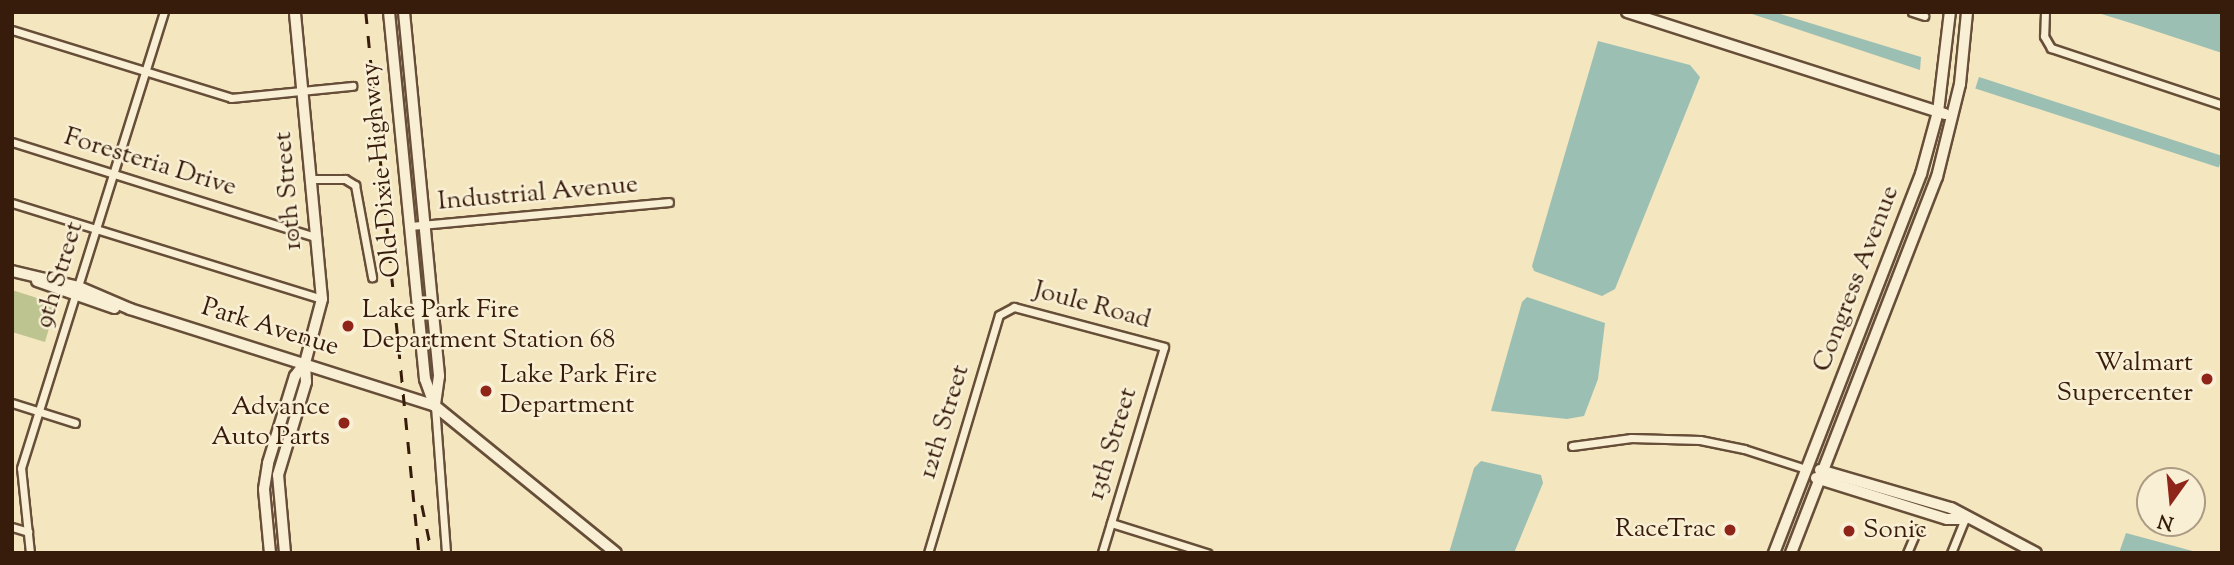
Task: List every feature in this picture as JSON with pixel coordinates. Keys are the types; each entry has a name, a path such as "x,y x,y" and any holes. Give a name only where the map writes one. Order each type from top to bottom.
{"street":[{"name":"9th Street","path":"30,553 21,468 164,12"},
{"name":"10th Street","path":"285,553 278,475 306,382 305,363 322,299 295,12"},
{"name":"Old Dixie Highway","path":"389,12 425,379 435,406"},
{"name":"Old Dixie Highway","path":"404,12 439,376 435,406"},
{"path":"1628,12 1953,117"},
{"path":"1912,12 1924,16"},
{"name":"Congress Avenue","path":"1774,553 1906,219 1938,112 1950,12"},
{"name":"Congress Avenue","path":"1791,553 1923,219 1953,117 1967,12"},
{"path":"2045,12 2044,36 2051,48 2222,105"},
{"path":"12,30 231,98 352,86"},
{"name":"Foresteria Drive","path":"12,142 316,237"},
{"path":"311,179 345,179 358,190 372,277"},
{"name":"Industrial Avenue","path":"411,226 669,202"},
{"path":"12,203 322,299"},
{"name":"Park Avenue","path":"12,271 435,406"},
{"name":"Joule Road","path":"1008,307 1164,347"},
{"name":"12th Street","path":"928,553 999,315 1008,307"},
{"name":"13th Street","path":"1102,553 1164,347"},
{"name":"10th Street","path":"270,553 264,489 268,463 295,376 305,363"},
{"path":"12,403 75,423"},
{"path":"435,406 446,553"},
{"path":"435,406 616,553"},
{"path":"1572,446 1631,438 1700,440 1744,449 1947,519 1965,519 2036,553"},
{"path":"1951,553 1965,519"},
{"path":"1111,523 1207,553"},
{"path":"12,527 28,532"},
{"path":"1907,553 1917,528"}],"green space":[{"path":"12,290 56,304 45,342 12,332"}],"water":[{"path":"1746,12 1774,12 1921,57 1920,70"},
{"path":"2095,12 2222,12 2222,53 2137,25"},
{"path":"1598,41 1690,65 1700,77 1615,289 1602,296 1534,271 1532,266"},
{"path":"1979,77 2222,156 2219,168 1975,88"},
{"path":"1527,297 1605,323 1598,379 1584,416 1567,419 1491,411 1522,302"},
{"path":"1481,461 1541,475 1543,483 1514,553 1449,553 1474,468"},
{"path":"2126,533 2200,553 2119,553"}],"railway":[{"path":"366,12 419,553"},
{"path":"422,505 432,553"}],"place":[{"name":"Lake Park Fire Department Station 68","path":"348,326"},
{"name":"Walmart Supercenter","path":"2207,379"},
{"name":"Lake Park Fire Department","path":"486,391"},
{"name":"Advance Auto Parts","path":"344,423"},
{"name":"RaceTrac","path":"1730,530"},
{"name":"Sonic","path":"1849,531"}]}
